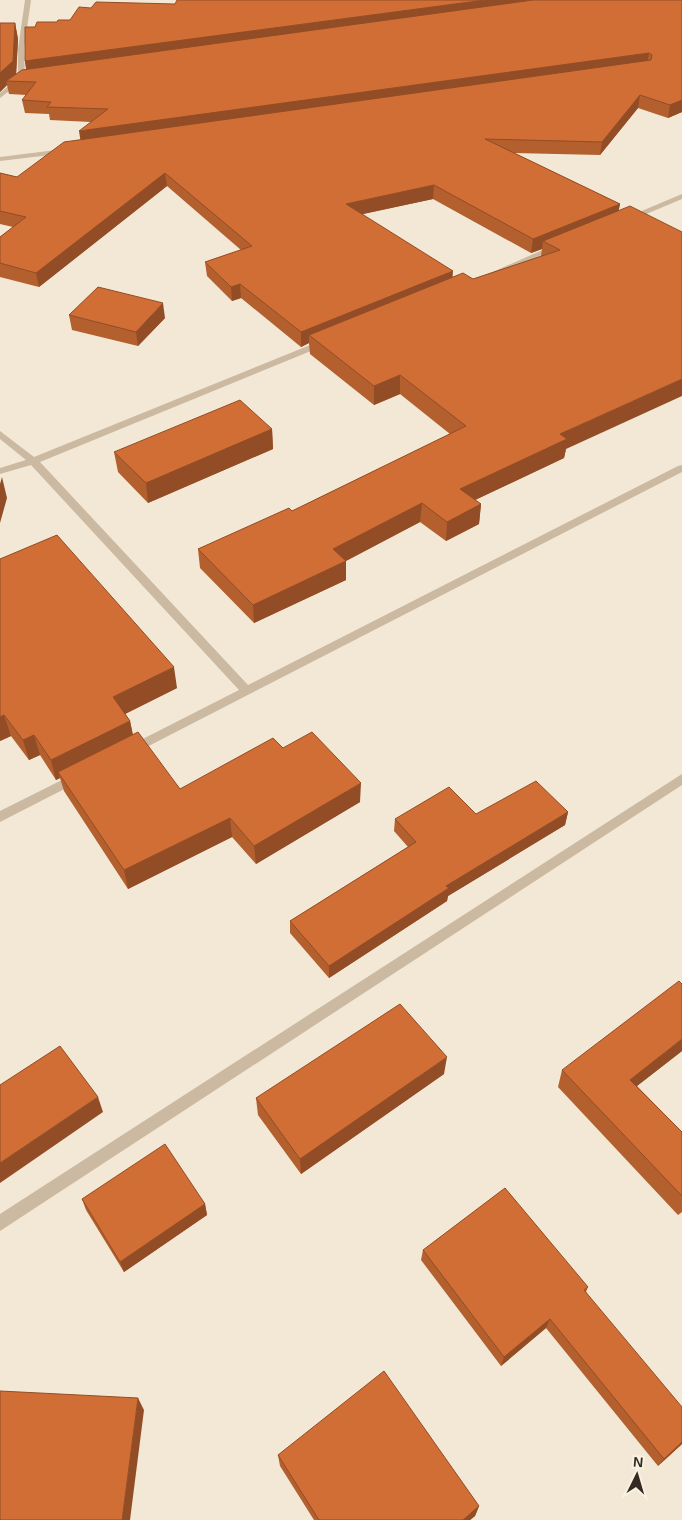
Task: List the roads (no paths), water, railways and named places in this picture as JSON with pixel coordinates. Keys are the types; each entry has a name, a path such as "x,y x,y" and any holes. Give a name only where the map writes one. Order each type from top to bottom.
{"street":[{"path":"22,79 21,49 28,0"},
{"path":"0,96 22,79 32,78"},
{"path":"0,159 70,151"},
{"path":"618,222 682,196"},
{"path":"481,278 563,245"},
{"path":"0,470 33,461 334,338"},
{"path":"0,434 33,461 246,690"},
{"path":"123,754 682,468"},
{"path":"0,817 88,772"},
{"path":"0,1222 682,779"}]}
